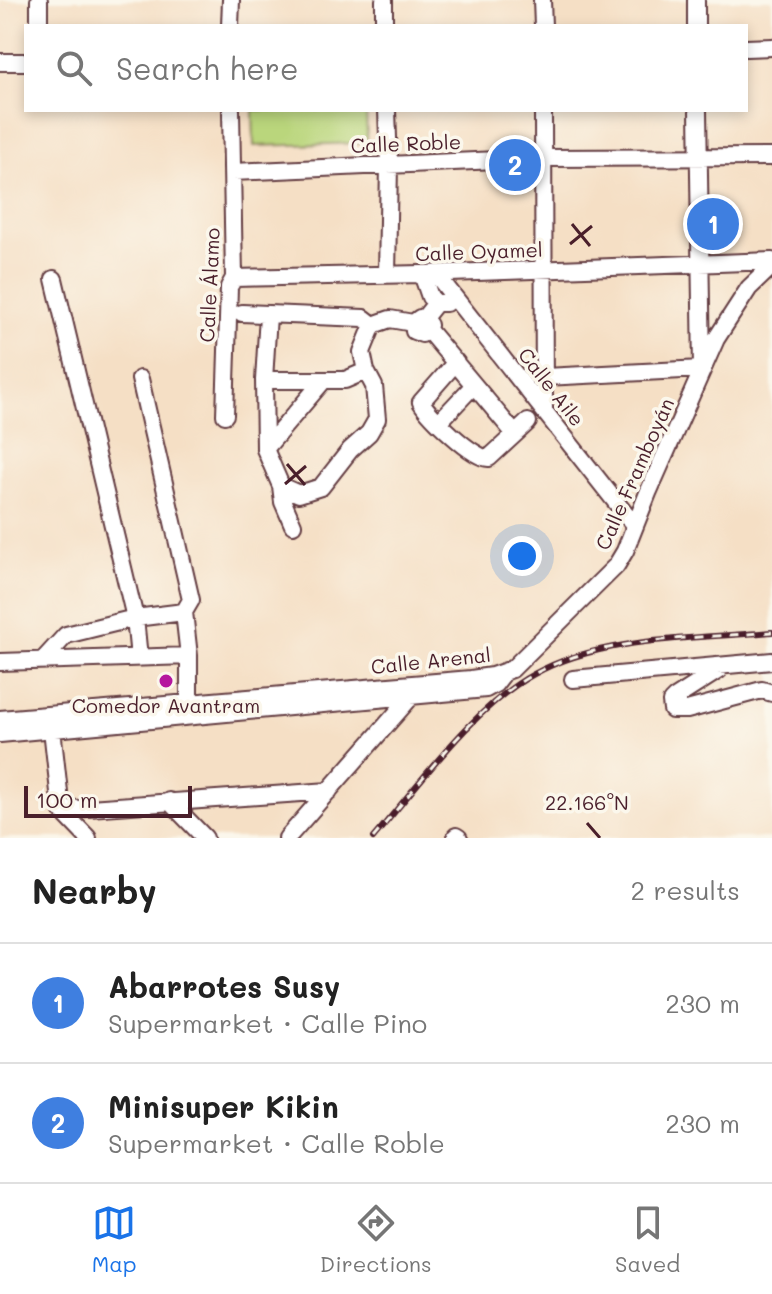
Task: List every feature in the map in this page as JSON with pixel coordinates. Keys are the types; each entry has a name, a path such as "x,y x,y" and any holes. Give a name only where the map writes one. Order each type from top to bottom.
{"street":[{"path":"39,0 39,24"},
{"path":"230,24 231,0"},
{"path":"384,0 384,24"},
{"path":"542,0 543,24"},
{"path":"696,0 696,24"},
{"path":"748,48 772,47"},
{"path":"0,62 24,62"},
{"name":"Calle Álamo","path":"225,415 229,287 234,278 231,112"},
{"path":"387,112 387,275"},
{"path":"543,112 544,410"},
{"path":"545,377 702,369 698,112"},
{"name":"Calle Roble","path":"233,172 543,158 772,157"},
{"name":"Calle Oyamel","path":"234,278 429,274 701,262 772,263"},
{"name":"Calle Framboyán","path":"503,674 521,661 604,580 625,551 716,339 741,299 772,263"},
{"path":"429,274 430,297 436,303 458,302"},
{"name":"Calle Aile","path":"429,274 458,302 634,525"},
{"path":"54,279 135,618 139,658"},
{"path":"422,324 436,303"},
{"path":"242,313 364,318 373,325"},
{"path":"268,315 264,380 265,449 293,525"},
{"path":"281,486 299,494 321,487 350,450 369,433 377,419 374,386 366,371 362,352 373,325 390,319 422,324 515,434"},
{"path":"456,362 421,402 439,422 484,460 528,422"},
{"path":"264,380 345,380 366,371"},
{"path":"140,379 191,600 184,612 189,656 189,703"},
{"path":"265,449 323,381"},
{"path":"439,422 474,385"},
{"path":"44,659 66,635 135,618 184,612"},
{"path":"0,662 189,656"},
{"path":"573,679 772,661"},
{"path":"723,667 675,698 671,702 672,710 687,710 762,690 772,693"},
{"name":"Calle Arenal","path":"0,719 51,723 410,698 486,689 503,674"},
{"name":"Calle Arenal","path":"0,734 51,723 189,703 503,674"},
{"path":"287,838 410,698"},
{"path":"51,723 61,810 88,838"},
{"path":"61,810 329,791"},
{"path":"169,801 205,838"}],"green space":[{"path":"253,112 366,112 367,143 254,146"}],"railway":[{"path":"373,838 468,727 511,688 534,674 589,652 619,646 772,632"}],"place":[{"name":"Minisuper Kikin","path":"515,165"},
{"name":"Abarrotes Susy","path":"713,224"},
{"name":"Comedor Avantram","path":"166,681"}]}
